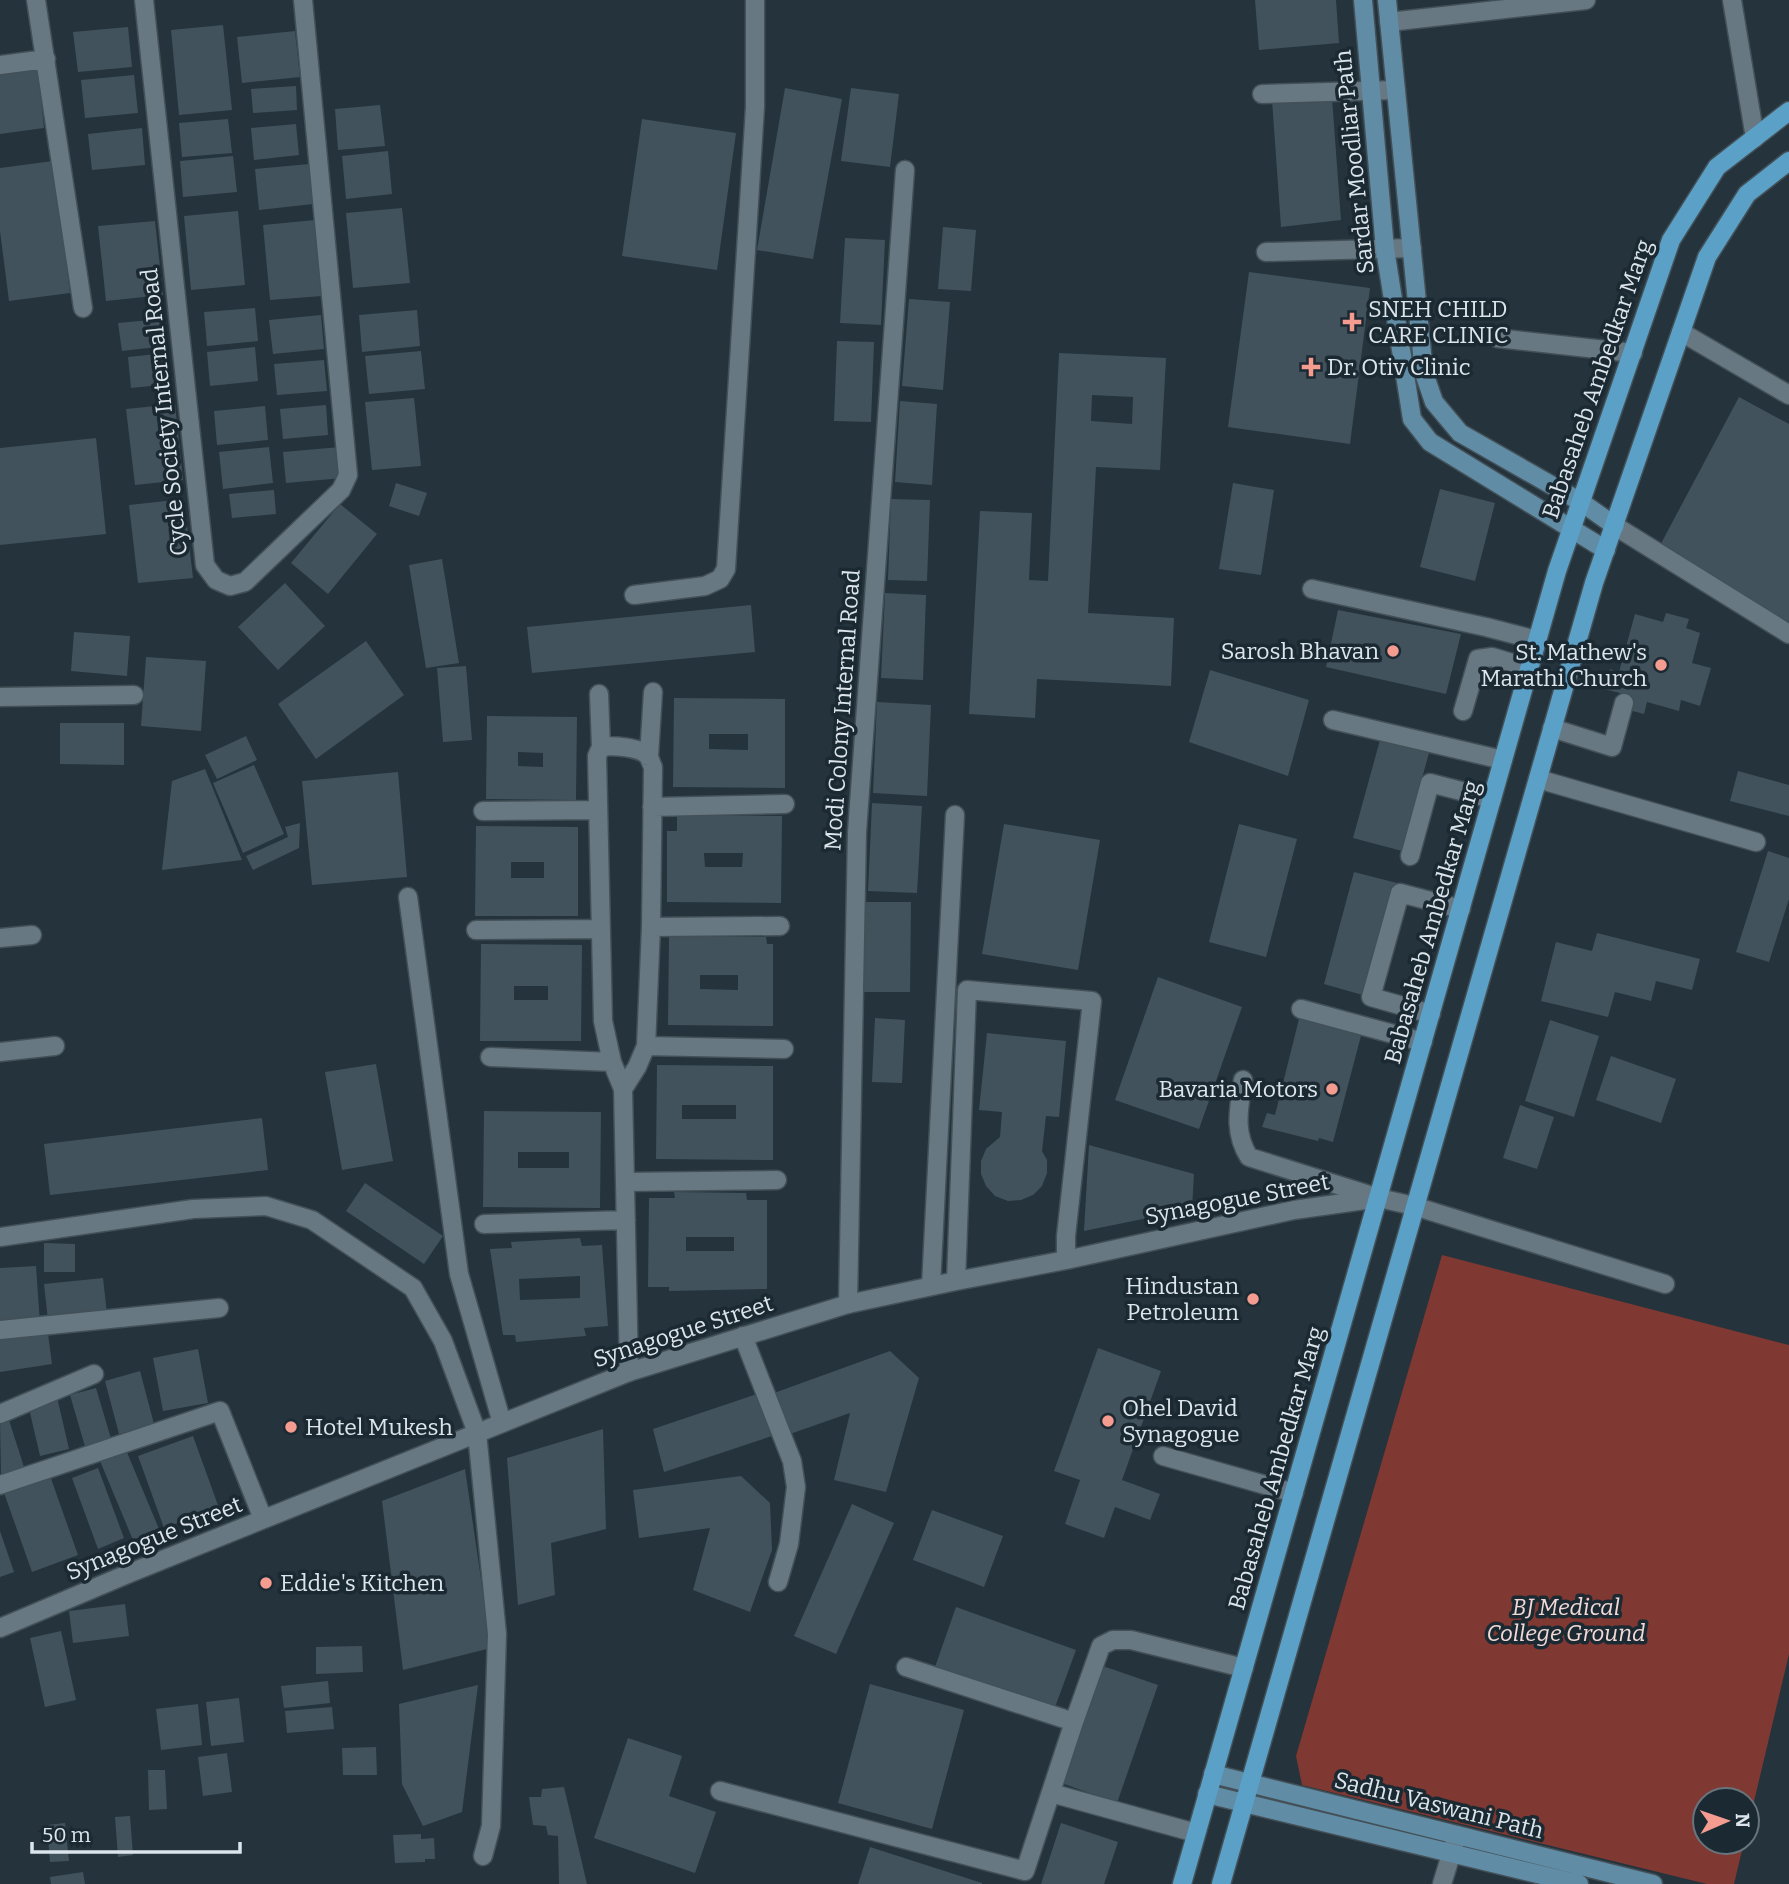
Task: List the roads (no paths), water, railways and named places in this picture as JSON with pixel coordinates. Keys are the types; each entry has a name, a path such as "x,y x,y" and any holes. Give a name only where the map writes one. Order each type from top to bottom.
{"main road":[{"name":"Sardar Moodliar Path","path":"1363,0 1385,249 1412,419 1430,442 1606,550"},
{"path":"1387,0 1424,373 1434,402 1460,433 1581,502 1615,526"},
{"name":"Babasaheb Ambedkar Marg","path":"1182,1884 1536,640 1572,528 1671,240 1717,167 1789,111"},
{"path":"1221,1884 1594,583 1707,257 1747,194 1789,161"},
{"name":"Sadhu Vaswani Path","path":"1213,1774 1648,1883"},
{"name":"Sadhu Vaswani Path","path":"1208,1794 1579,1884"}],"street":[{"path":"36,0 83,308"},
{"name":"Cycle Society Internal Road","path":"144,0 205,565 216,580 230,586 245,582 341,490 348,475 303,0"},
{"path":"634,595 705,586 720,579 726,569 755,107 755,0"},
{"path":"1389,22 1586,0"},
{"path":"1732,0 1755,138"},
{"path":"0,65 46,59"},
{"path":"1262,94 1396,90"},
{"name":"Modi Colony Internal Road","path":"848,1304 857,832 905,170"},
{"path":"1266,252 1412,248"},
{"path":"1681,332 1789,395"},
{"path":"1497,338 1633,353"},
{"path":"1615,526 1789,634"},
{"path":"1312,590 1536,640"},
{"path":"1463,711 1478,659 1492,657 1529,668"},
{"path":"623,1089 646,1046 653,767 649,756 653,692"},
{"path":"599,694 601,747 597,756 603,1021 612,1062 623,1089 629,1372"},
{"path":"0,697 134,695"},
{"path":"1552,728 1612,747 1624,703"},
{"path":"1333,720 1503,760"},
{"path":"601,747 610,745 642,751 649,756"},
{"path":"1538,779 1756,842"},
{"path":"1410,856 1430,783 1492,799"},
{"path":"652,807 785,804"},
{"path":"483,811 598,810"},
{"path":"931,1286 955,815"},
{"path":"1431,1014 1371,997 1400,893 1461,909"},
{"path":"408,897 459,1274 502,1423"},
{"path":"651,927 780,926"},
{"path":"476,930 601,929"},
{"path":"0,938 32,935"},
{"path":"956,1280 967,990 1092,1001 1066,1236 1066,1260"},
{"path":"1301,1009 1423,1042"},
{"path":"0,1052 55,1046"},
{"path":"646,1046 784,1049"},
{"path":"490,1057 612,1062"},
{"path":"1243,1080 1237,1121 1241,1146 1249,1157 1379,1198"},
{"path":"625,1182 777,1181"},
{"name":"Synagogue Street","path":"0,1628 629,1372 848,1304 1294,1210 1379,1198 1414,1206 1665,1284"},
{"path":"0,1237 193,1209 266,1206 312,1220 413,1289 443,1340 477,1433 497,1634 491,1826 483,1856"},
{"path":"484,1224 626,1220"},
{"path":"0,1330 219,1308"},
{"path":"743,1336 792,1461 796,1487 794,1516 778,1582"},
{"path":"0,1414 94,1374"},
{"path":"0,1485 220,1411 263,1520"},
{"path":"1163,1456 1294,1493"},
{"path":"720,1791 1023,1877 1101,1646 1113,1640 1131,1640 1244,1668"},
{"path":"906,1667 1074,1722"},
{"path":"1051,1793 1196,1833"},
{"path":"1442,1884 1457,1835"}],"place":[{"name":"SNEH CHILD CARE CLINIC","path":"1352,322"},
{"name":"Dr. Otiv Clinic","path":"1311,367"},
{"name":"Sarosh Bhavan","path":"1393,651"},
{"name":"St. Mathew's Marathi Church","path":"1661,665"},
{"name":"Bavaria Motors","path":"1332,1089"},
{"name":"Hindustan Petroleum","path":"1253,1299"},
{"name":"Ohel David Synagogue","path":"1108,1421"},
{"name":"Hotel Mukesh","path":"291,1427"},
{"name":"Eddie's Kitchen","path":"266,1583"}],"park label":[{"name":"BJ Medical College Ground","path":"1566,1620"}]}
